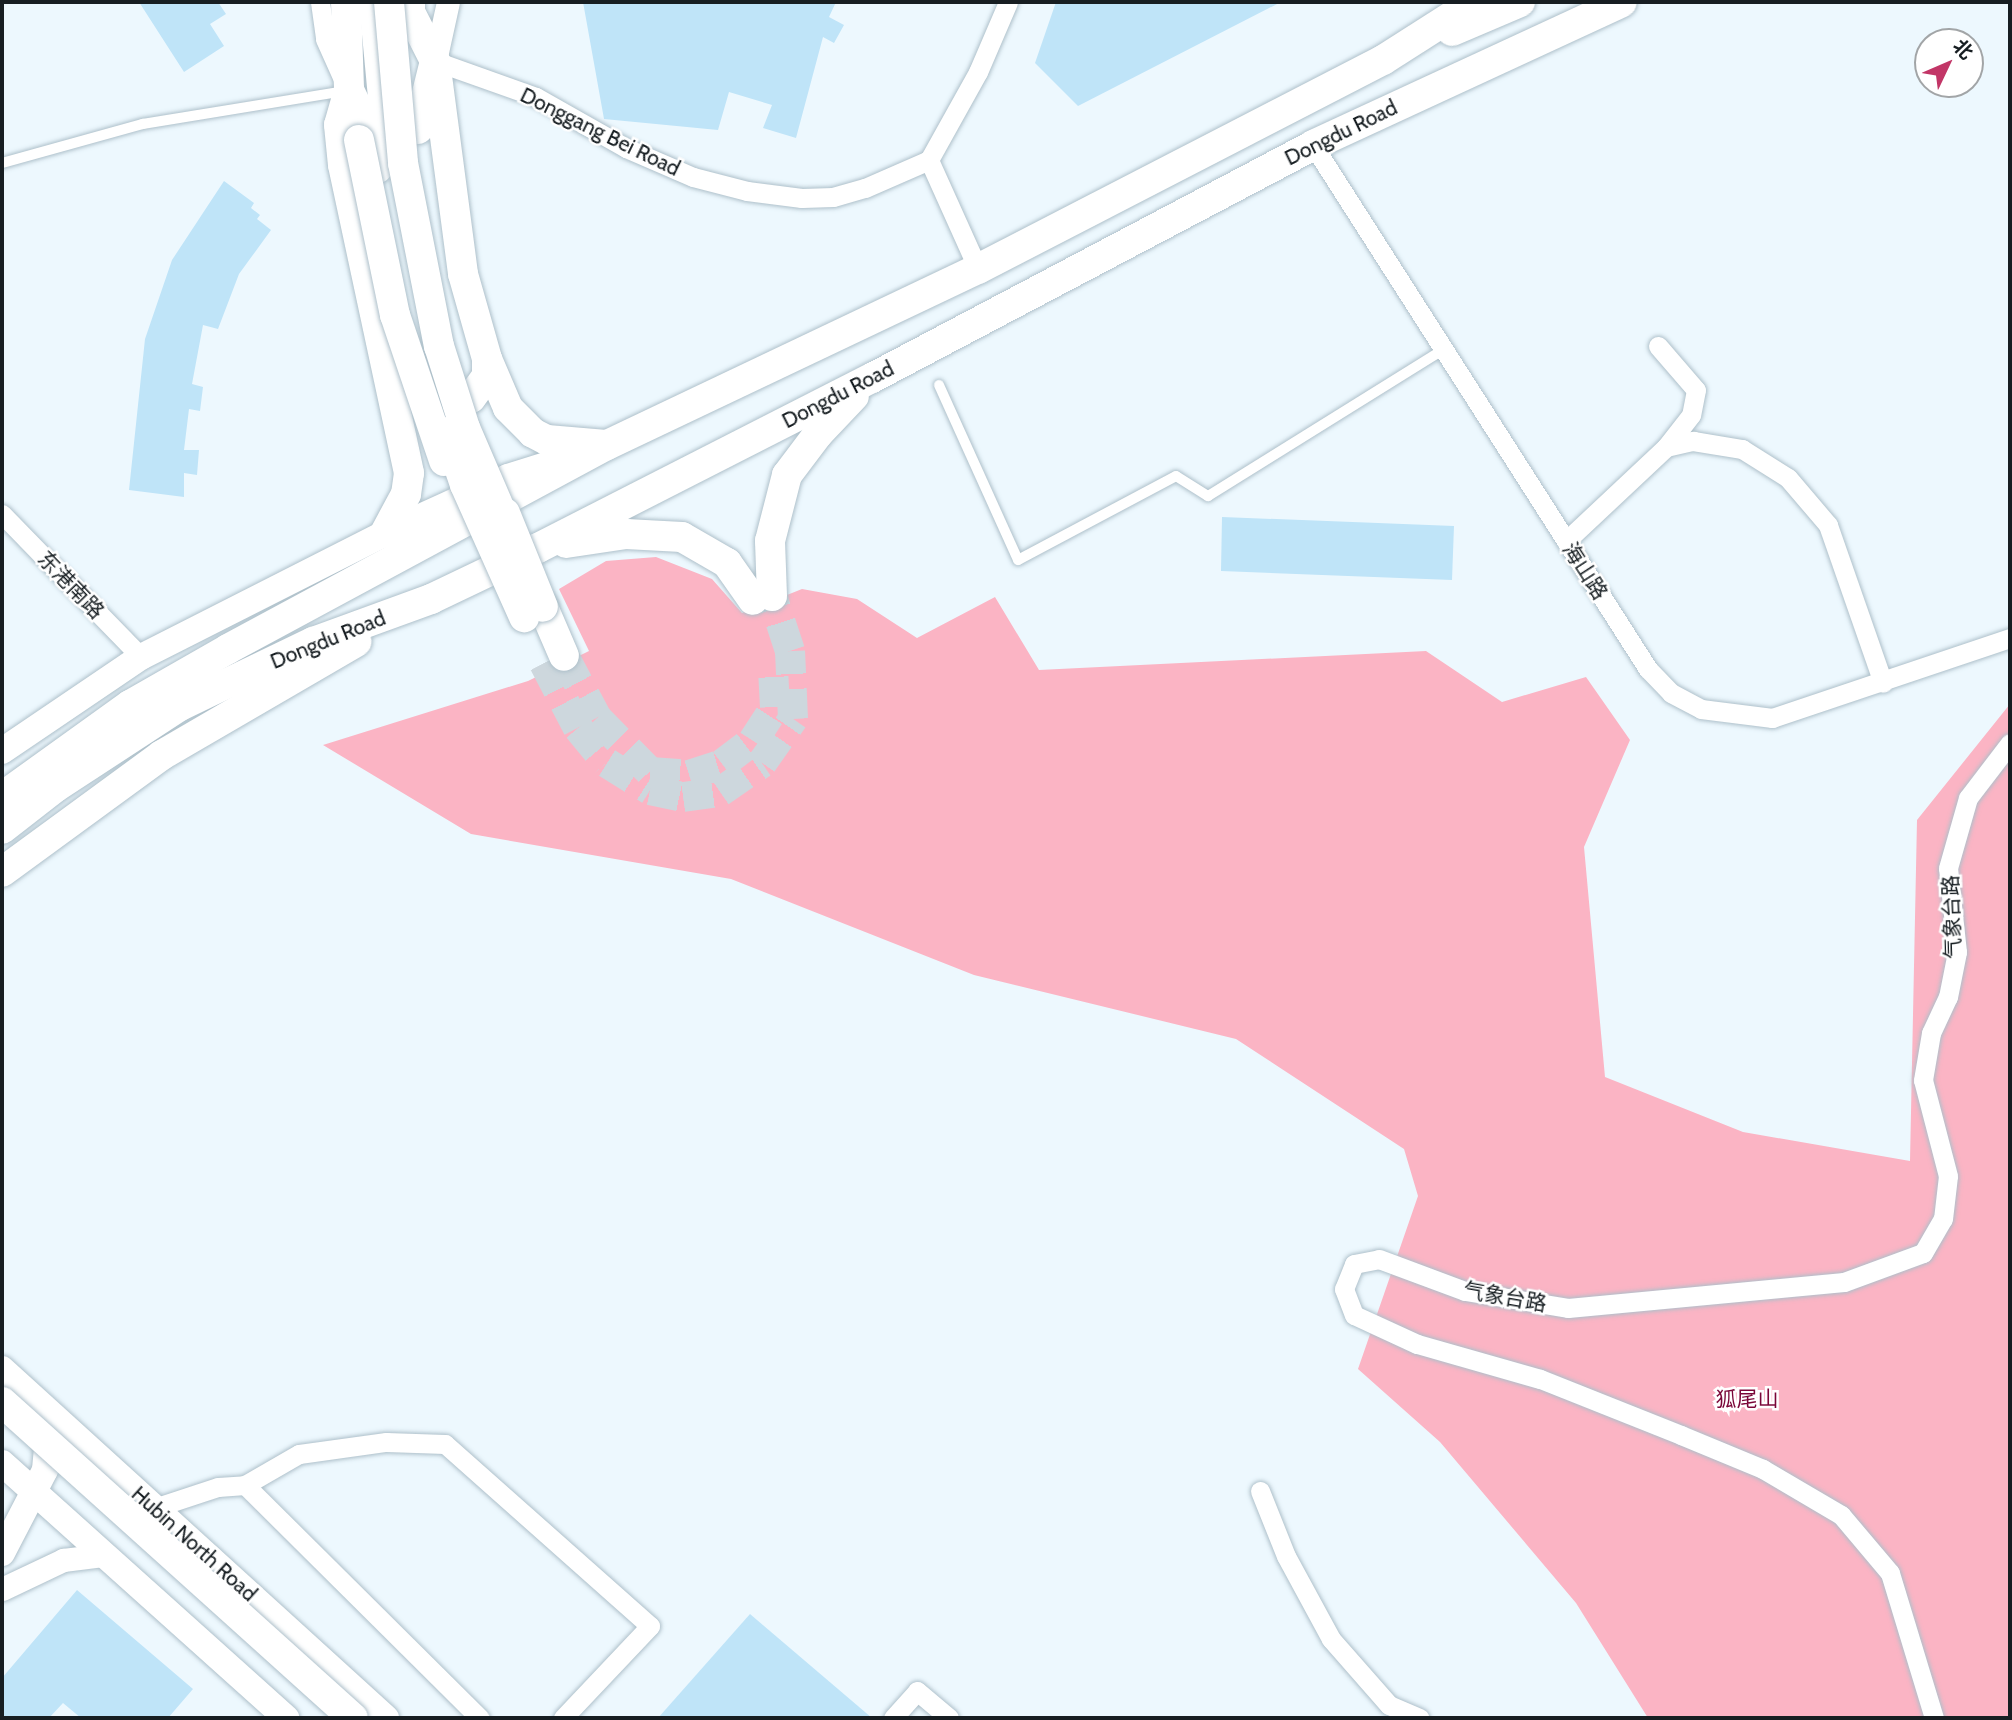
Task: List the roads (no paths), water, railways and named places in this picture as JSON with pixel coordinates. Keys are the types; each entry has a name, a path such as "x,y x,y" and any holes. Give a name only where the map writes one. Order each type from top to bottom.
{"main road":[{"path":"346,2 349,90 383,266 424,412 467,515 533,612"},
{"path":"374,2 394,190 415,303 465,485 533,612 554,660"},
{"path":"389,2 403,163 439,346 465,428 509,530"},
{"path":"410,2 410,12 435,61 463,274 487,359 508,408 533,433 563,443 607,445"},
{"name":"Dongdu Road","path":"48,778 130,705 228,649 607,445 978,269 1383,60 1474,2"},
{"path":"1383,60 1520,2"},
{"name":"Dongdu Road","path":"48,778 192,700 313,642 431,599 538,548 872,378 1313,145 1622,2"},
{"path":"435,61 418,129 445,301 482,419 509,530 533,612"},
{"path":"349,90 370,134 394,256 432,415 427,436 410,473 406,494 386,533"},
{"path":"349,90 339,125 343,164 410,473"},
{"path":"429,394 435,406 446,409 471,398 487,376 487,359"},
{"path":"538,548 626,534 682,537 727,562 762,598 771,541 787,475 818,434 872,378"},
{"path":"2,751 141,657 386,533 508,477 607,445"},
{"path":"228,649 508,477"},
{"path":"2,872 162,755 431,599"},
{"path":"2,799 48,778"},
{"path":"2,829 48,778"},
{"name":"Hubin North Road","path":"2,1369 386,1718"},
{"path":"2,1402 354,1718"},
{"path":"2,1553 45,1470 51,1436 40,1404"},
{"path":"2,1417 336,1718"},
{"path":"2,1463 286,1718"}],"street":[{"path":"320,2 325,39 349,90"},
{"path":"435,61 448,2"},
{"path":"978,269 929,160 978,72 1008,2"},
{"name":"Donggang Bei Road","path":"435,61 536,97 626,148 693,177 747,191 802,198 832,197 865,188 929,160"},
{"name":"海山路","path":"1313,145 1648,669 1671,693 1700,709 1772,718 1883,683 2010,638"},
{"path":"1566,541 1666,447 1691,415 1696,390 1658,346"},
{"path":"1666,447 1693,441 1742,449 1788,478 1828,525 1883,683"},
{"name":"东港南路","path":"2,514 141,657"},
{"name":"气象台路","path":"1934,1718 1890,1573 1841,1515 1763,1469 1681,1435 1540,1379 1417,1344 1354,1315 1343,1289 1353,1264 1379,1259 1465,1291 1569,1308 1844,1282 1923,1253 1943,1219 1948,1176 1923,1080 1931,1033 1948,998 1957,952 1948,868 1968,799 2010,743"},
{"path":"154,1508 218,1487 245,1485 299,1454 386,1442 446,1444 650,1626 563,1718"},
{"path":"245,1485 480,1718"},
{"path":"1260,1491 1286,1556 1331,1639 1389,1705 1419,1718"},
{"path":"2,1589 62,1560 103,1555"},
{"path":"893,1718 917,1691 949,1718"}],"lane":[{"path":"2,163 143,124 349,90"},
{"path":"939,385 1018,560 1176,476 1208,496 1444,349"}],"tunnel":[{"path":"544,663 578,728 607,763 650,790 683,797 720,792 762,763 793,719 790,651 772,596"},
{"path":"564,656 597,718 650,772 689,775 722,764 753,741 775,707 773,674"}],"park label":[{"name":"狐尾山","path":"1747,1399"}]}
